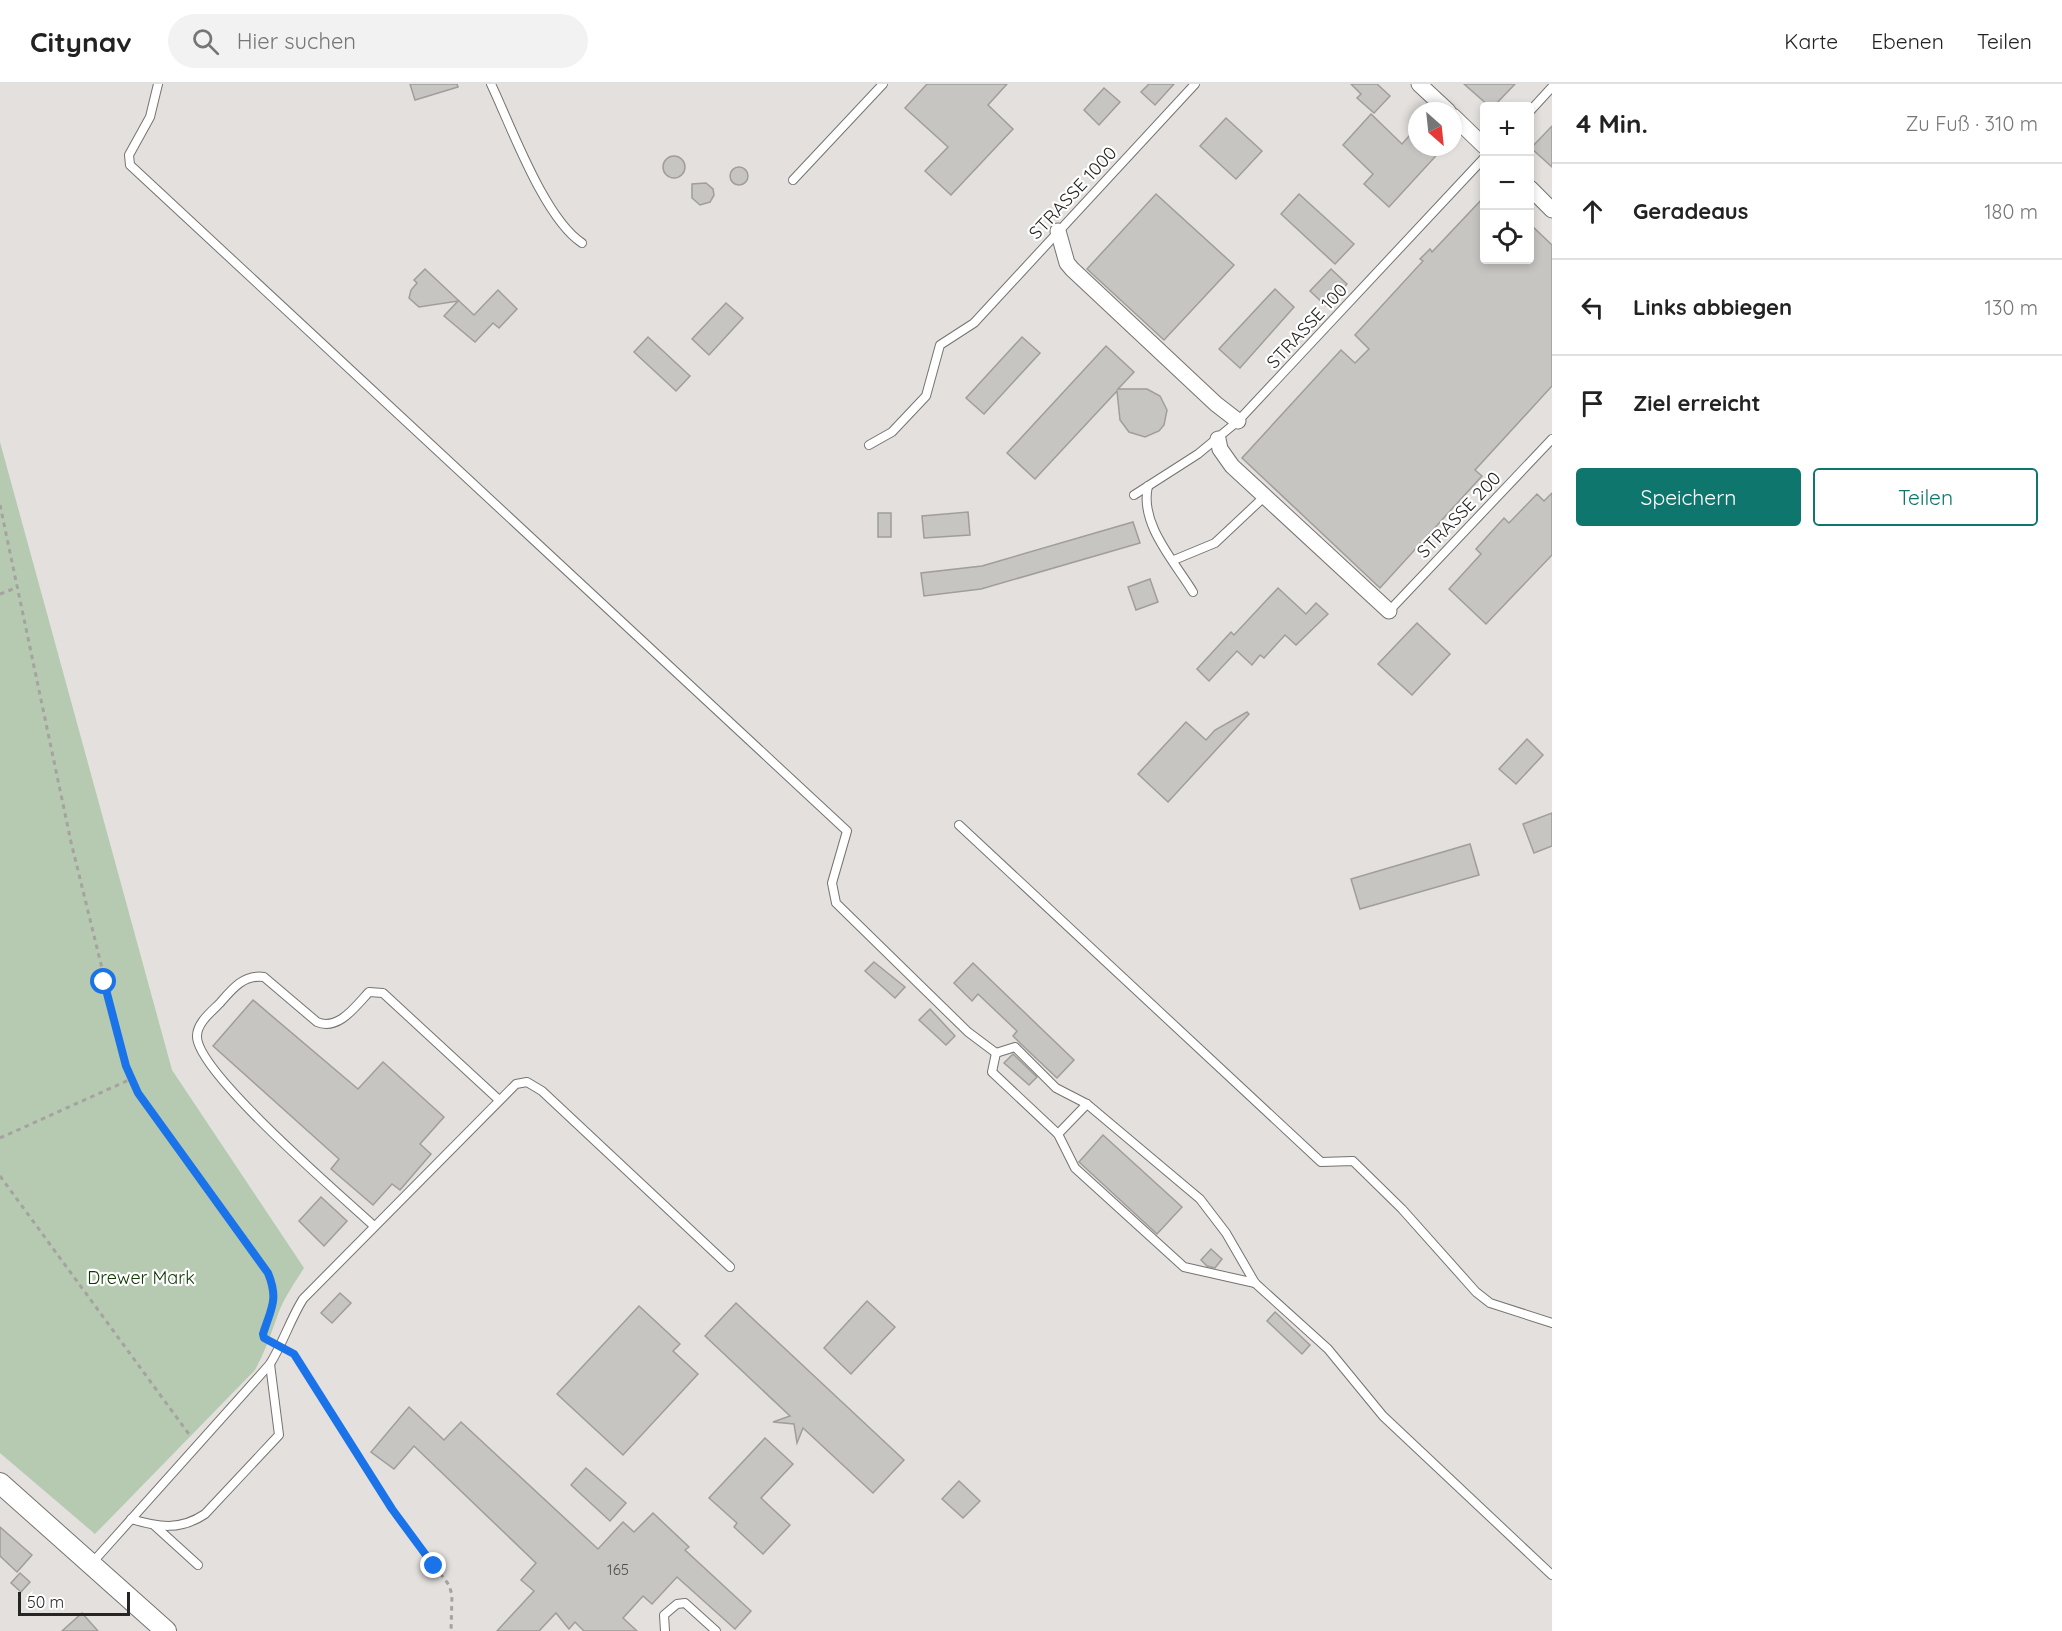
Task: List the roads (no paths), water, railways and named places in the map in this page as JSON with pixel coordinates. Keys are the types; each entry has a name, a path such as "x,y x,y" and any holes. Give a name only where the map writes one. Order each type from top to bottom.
{"main road":[{"path":"0,1483 166,1631"}],"street":[{"path":"1419,84 1438,102"},
{"path":"1462,124 1480,141"},
{"path":"1534,193 1552,210"},
{"path":"1058,231 1067,263 1072,269 1216,404 1238,421"},
{"path":"1218,439 1220,449 1232,466 1389,611"}],"lane":[{"path":"158,84 150,117 129,155 130,165 847,831 832,883 836,903 968,1032 996,1053"},
{"path":"491,84 542,193 557,217 582,243"},
{"path":"793,180 883,84"},
{"name":"STRASSE 1000","path":"869,445 892,432 926,396 940,345 974,323 1195,84"},
{"path":"1534,107 1552,87"},
{"name":"STRASSE 100","path":"1134,495 1218,439 1238,421 1480,163"},
{"name":"STRASSE 200","path":"1389,611 1552,439"},
{"path":"1148,486 1145,499 1153,526 1193,592"},
{"path":"1174,560 1215,543 1264,497"},
{"path":"959,825 1321,1162 1353,1161 1402,1209 1483,1298 1490,1303 1552,1323"},
{"path":"374,1226 260,1119 201,1051 197,1035 202,1023 225,998 245,978 254,975 264,976 317,1022 326,1026 334,1025 369,992 383,993 499,1100"},
{"path":"996,1053 1016,1047 1056,1088 1087,1104 1200,1199 1226,1233 1255,1283 1328,1349 1383,1416 1552,1575"},
{"path":"996,1053 992,1072 1058,1134 1075,1168 1184,1267 1255,1283"},
{"path":"92,1563 270,1364 280,1346 290,1319 303,1299 516,1084 522,1082 533,1084 542,1091 730,1268"},
{"path":"1058,1134 1087,1104"},
{"path":"131,1519 155,1526 190,1524 205,1514 279,1435 270,1364"},
{"path":"155,1526 198,1565"},
{"path":"665,1631 664,1615 677,1604 685,1603 716,1631"}],"park label":[{"name":"Drewer Mark","path":"141,1278"}]}
